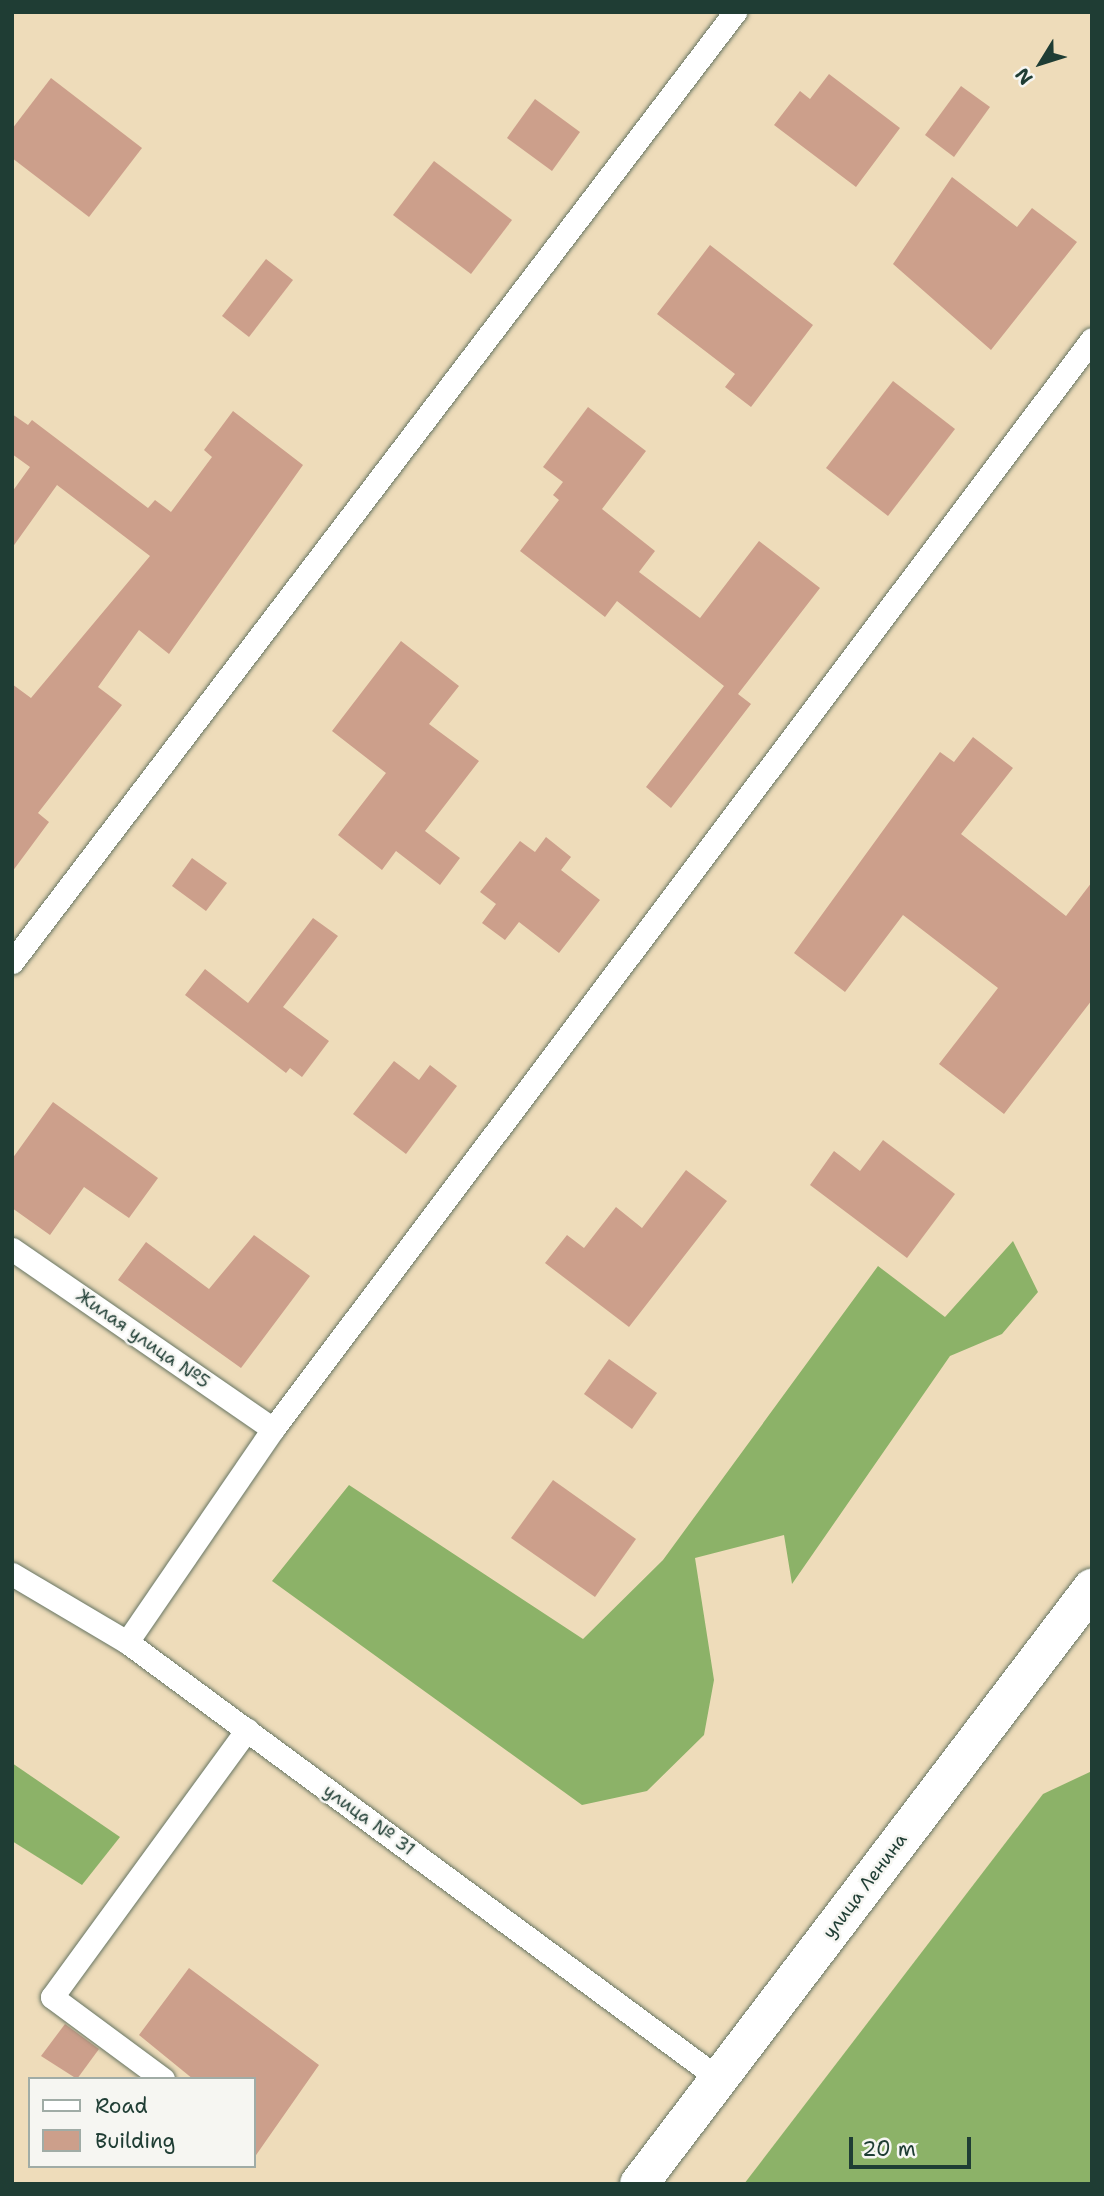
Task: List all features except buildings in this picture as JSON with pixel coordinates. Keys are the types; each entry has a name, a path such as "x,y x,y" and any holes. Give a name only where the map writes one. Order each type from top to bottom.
{"street":[{"name":"улица Ленина","path":"639,2184 1092,1588"}],"lane":[{"path":"12,962 735,12"},
{"path":"127,1642 273,1429 1092,340"},
{"name":"Жилая улица №5","path":"12,1249 273,1429"},
{"name":"улица № 31","path":"12,1574 127,1642 718,2078"},
{"path":"160,2077 52,1997 247,1730"}],"green space":[{"path":"1013,1241 1038,1292 1002,1334 950,1356 792,1584 784,1535 695,1558 714,1680 704,1735 647,1791 582,1805 272,1581 349,1485 583,1639 663,1560 878,1266 945,1317"},
{"path":"12,1763 120,1837 82,1885 12,1841"},
{"path":"1092,1771 1092,2184 744,2184 1043,1794"}]}
